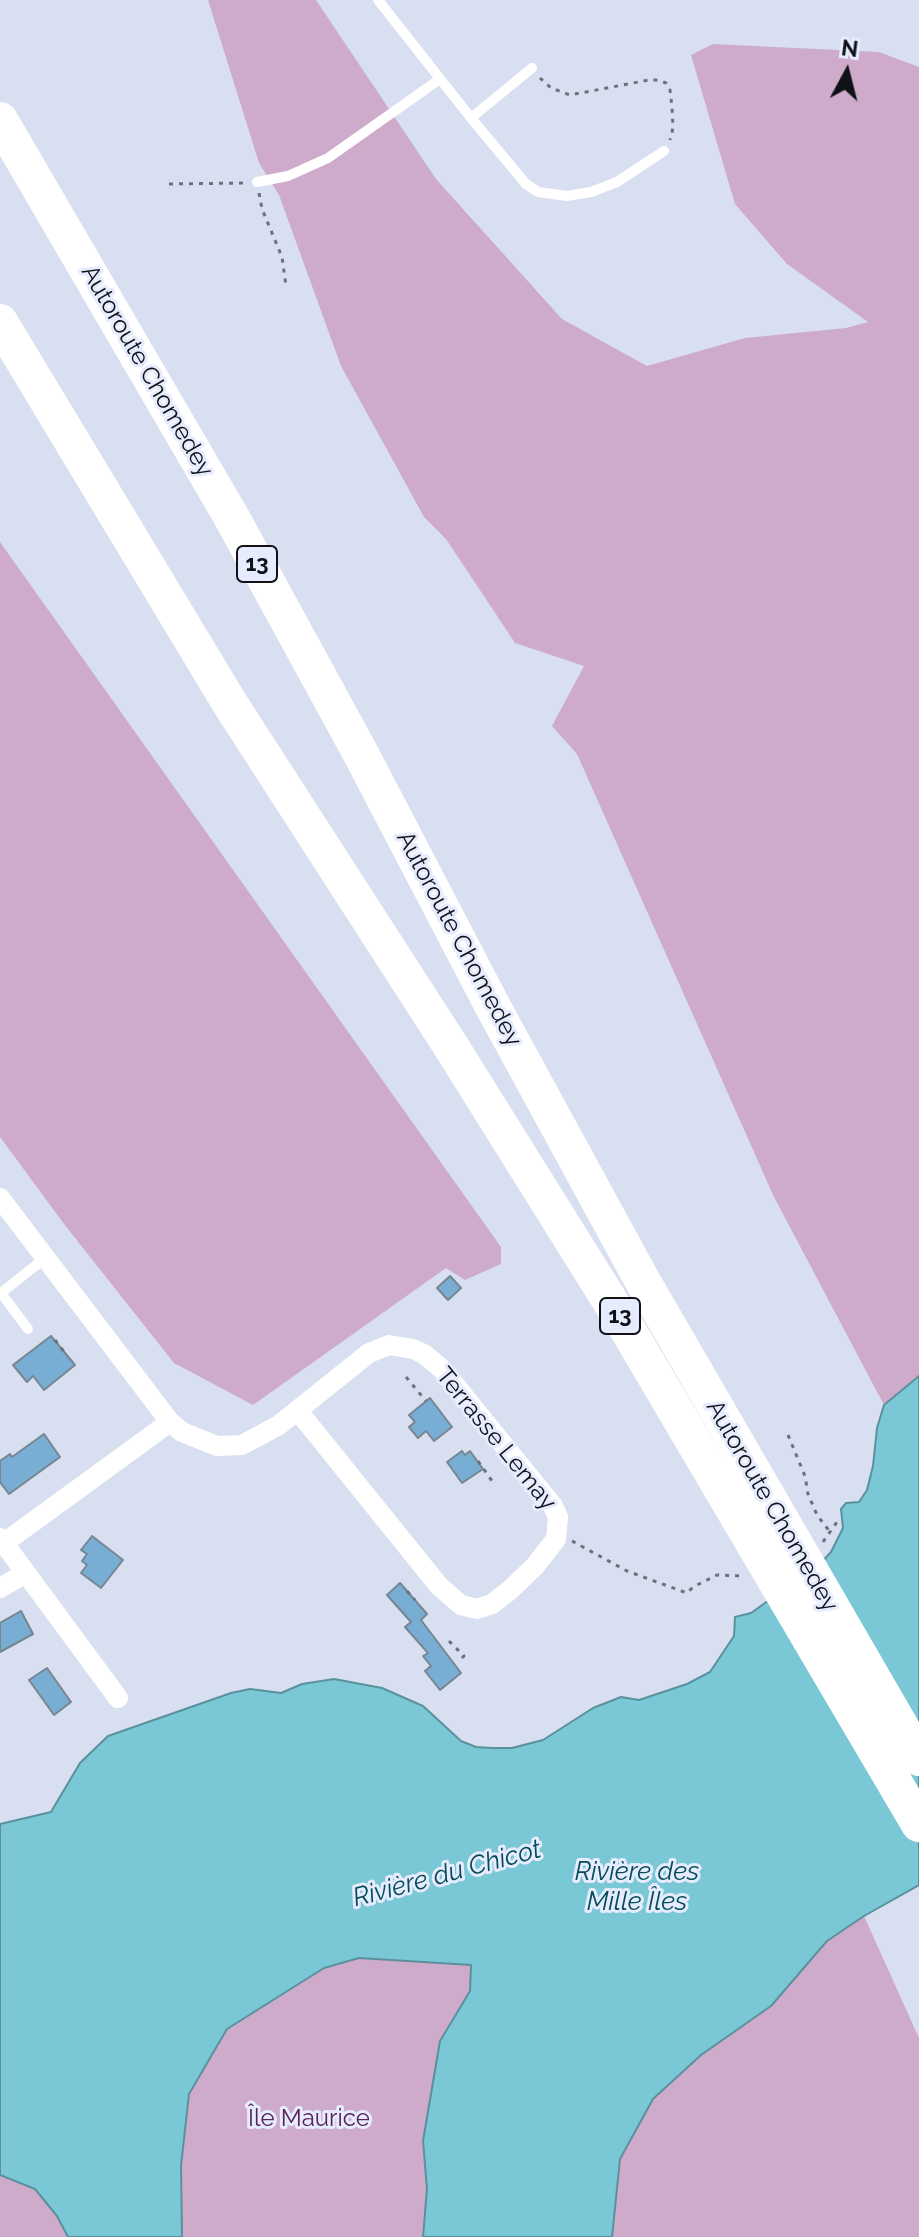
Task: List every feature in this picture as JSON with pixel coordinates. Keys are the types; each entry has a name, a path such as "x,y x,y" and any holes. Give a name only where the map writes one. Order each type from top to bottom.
{"highway":[{"name":"Autoroute Chomedey","path":"2,123 232,518 368,767 492,1005 642,1280 763,1525 919,1824"},
{"name":"Autoroute Chomedey","path":"0,322 229,702 555,1212 919,1758"}],"street":[{"name":"Terrasse Lemay","path":"0,1198 170,1422 182,1432 204,1442 231,1447 252,1441 298,1411 359,1360 380,1348 400,1347 424,1354 442,1369 553,1506 559,1528 556,1539 535,1566 492,1604 477,1609 461,1605 439,1586 298,1411"},
{"path":"118,1698 2,1540 170,1422"},
{"path":"0,1588 26,1573"}],"lane":[{"path":"378,0 526,184 548,195 591,192 617,182 664,151"},
{"path":"471,118 532,68"},
{"path":"257,182 288,176 328,158 440,79"},
{"path":"28,1329 0,1294 45,1258"}],"path":[{"path":"532,68 551,88 570,95 649,80 666,83 670,90 673,128 664,151"},
{"path":"169,184 209,186 257,182 262,209 282,257 286,286"},
{"path":"55,1340 65,1353"},
{"path":"406,1377 426,1401"},
{"path":"788,1435 817,1515 830,1532"},
{"path":"478,1461 492,1481"},
{"path":"569,1539 627,1571 687,1593"},
{"path":"407,1591 415,1600"},
{"path":"449,1641 464,1656 458,1661"}],"green space":[{"path":"208,0 316,0 436,179 562,319 647,366 745,338 846,328 868,322 787,264 735,204 691,55 713,44 879,52 919,67 919,1376 884,1405 774,1197 577,754 552,726 584,666 515,643 446,539 424,517 341,366 279,195 259,163"},
{"path":"0,542 501,1247 501,1264 465,1280 446,1268 253,1405 174,1363 0,1137"},
{"path":"864,1916 919,2038 919,2237 612,2237 620,2159 653,2099 701,2055 771,2006 827,1941"},
{"name":"Île Maurice","path":"359,1958 472,1965 470,1991 440,2041 423,2141 427,2189 423,2237 182,2237 181,2166 189,2094 227,2029 324,1968"},
{"path":"0,2175 34,2189 57,2216 68,2237 0,2237"}],"water":[{"name":"Rivière des Mille Îles","path":"919,1376 919,1885 827,1941 771,2006 701,2055 653,2099 620,2159 612,2237 423,2237 427,2189 423,2141 440,2041 470,1991 471,1965 359,1958 324,1968 227,2029 189,2094 181,2166 182,2237 68,2237 57,2216 35,2189 0,2175 0,1824 51,1812 80,1763 108,1736 250,1689 281,1693 302,1684 334,1679 382,1688 423,1706 461,1741 476,1747 512,1748 543,1740 593,1708 621,1697 639,1700 687,1684 710,1672 734,1636 735,1617 751,1613 821,1563 831,1552 843,1528 841,1509 846,1503 859,1502 867,1490 884,1405"}],"building":[{"path":"450,1276 461,1288 448,1300 437,1288"},
{"path":"51,1336 75,1365 44,1390 33,1376 27,1382 13,1365"},
{"path":"430,1398 452,1427 434,1441 426,1431 418,1438 409,1427 415,1422 409,1415"},
{"path":"44,1434 60,1457 9,1494 0,1482 0,1461 10,1454 12,1457"},
{"path":"462,1451 465,1455 470,1451 483,1469 462,1483 447,1462"},
{"path":"92,1536 123,1560 101,1588 81,1573 87,1565 82,1561 87,1554 81,1550"},
{"path":"400,1583 427,1614 421,1620 461,1673 440,1690 425,1671 431,1666 423,1656 428,1653 405,1627 411,1622 387,1595"},
{"path":"21,1611 33,1634 0,1652 0,1623"},
{"path":"47,1668 71,1702 54,1715 29,1680"}],"water label":[{"name":"Rivière du Chicot","path":"447,1874"}]}
